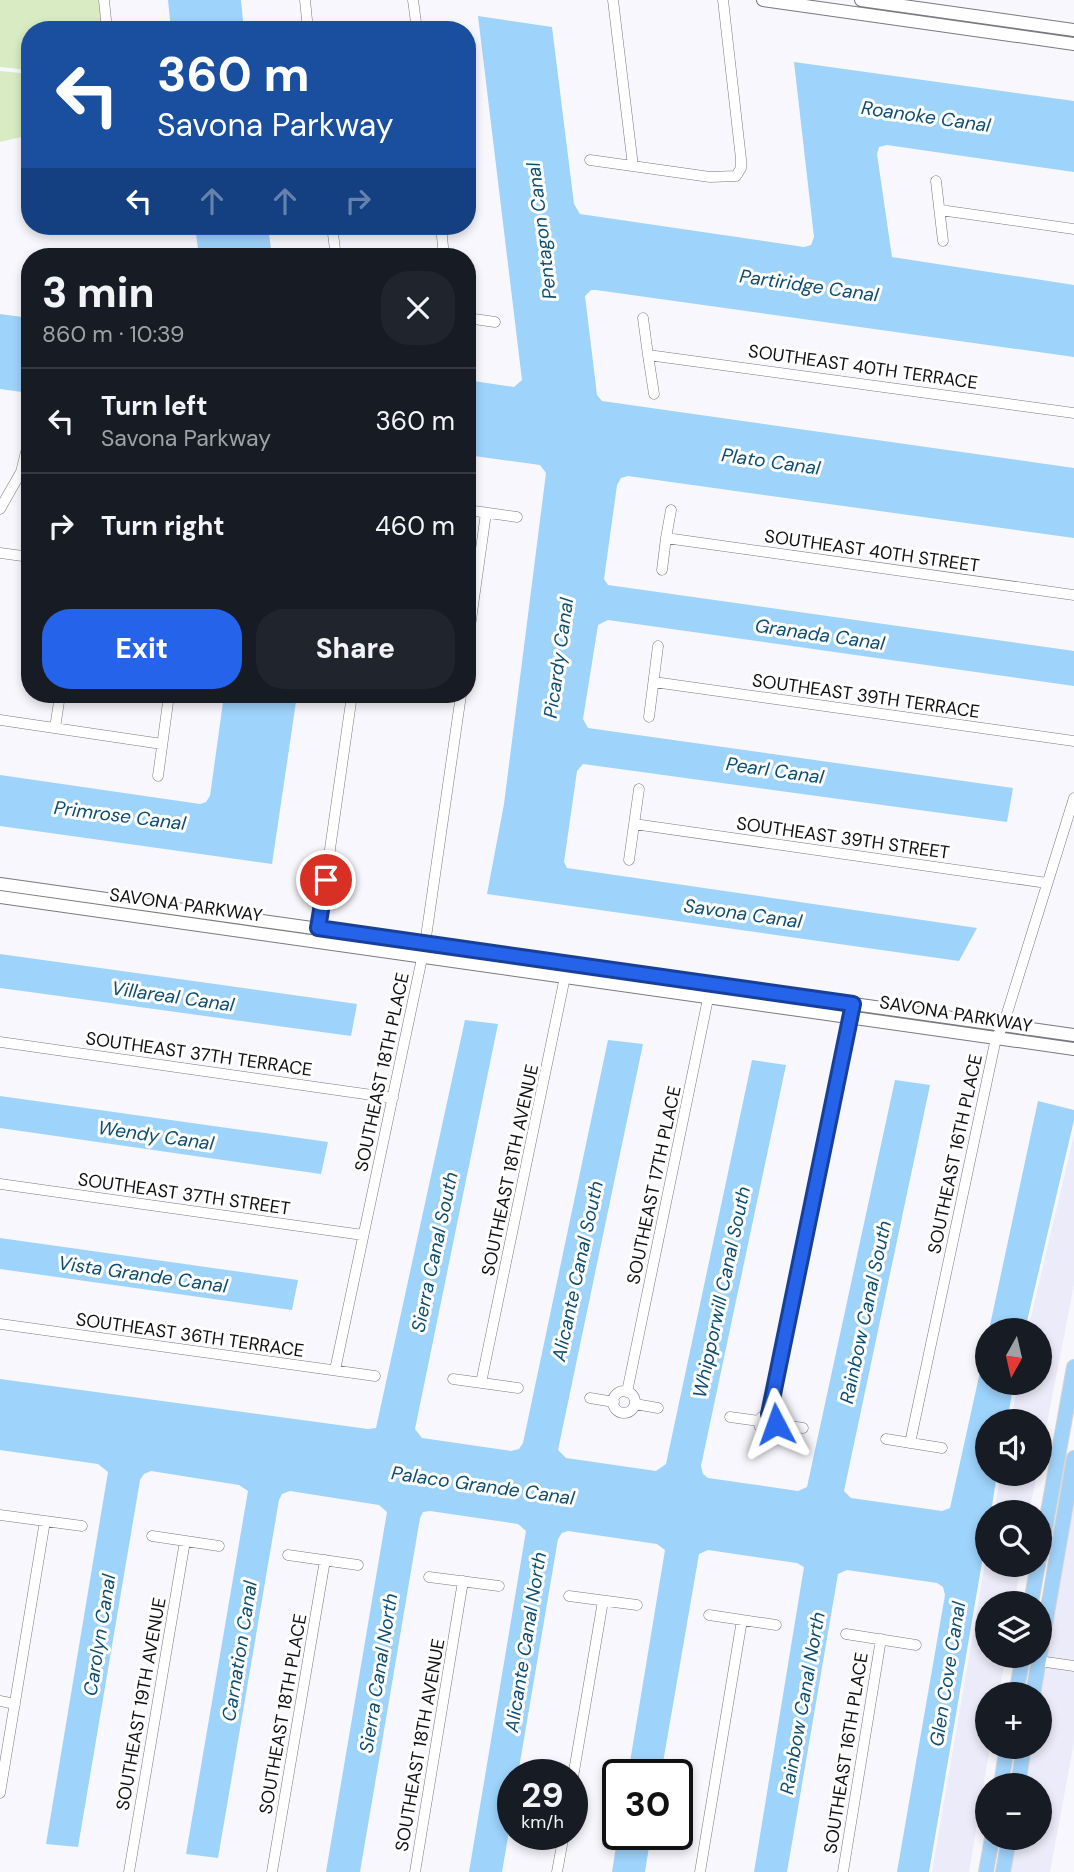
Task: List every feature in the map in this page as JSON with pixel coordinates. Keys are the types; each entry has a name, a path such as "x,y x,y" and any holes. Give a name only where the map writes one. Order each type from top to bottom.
{"main road":[{"path":"1049,1500 1074,1367"},
{"path":"1052,1591 1070,1500 1074,1458"},
{"path":"986,1872 990,1850"},
{"path":"1003,1872 1007,1850"}],"street":[{"path":"104,0 106,21"},
{"path":"304,0 307,21"},
{"path":"413,0 416,21"},
{"path":"613,0 633,166"},
{"path":"590,160 710,177 736,176 741,168 741,159 723,0"},
{"path":"763,0 1067,29 1059,42"},
{"path":"861,0 923,15 1074,44"},
{"path":"936,181 943,241"},
{"path":"940,210 1074,229"},
{"path":"643,318 654,394"},
{"path":"476,319 495,322"},
{"name":"SOUTHEAST 40TH TERRACE","path":"648,355 1074,413"},
{"path":"0,509 21,469"},
{"path":"662,570 671,510"},
{"path":"476,511 517,517"},
{"path":"476,584 486,513"},
{"name":"SOUTHEAST 40TH STREET","path":"666,538 1074,595"},
{"path":"0,553 21,556"},
{"path":"649,717 659,646"},
{"name":"SOUTHEAST 39TH TERRACE","path":"654,682 1074,741"},
{"path":"55,728 59,703"},
{"path":"158,776 168,703"},
{"path":"318,934 351,703"},
{"name":"SOUTHEAST 18TH PLACE","path":"335,1370 424,950 460,703"},
{"path":"0,720 162,744"},
{"path":"629,860 639,789"},
{"name":"SOUTHEAST 16TH PLACE","path":"910,1443 996,1038 1003,1026 1074,798"},
{"name":"SOUTHEAST 39TH STREET","path":"634,824 1047,883"},
{"name":"SAVONA PARKWAY","path":"0,884 77,901 424,950 853,1010 1074,1035"},
{"name":"SAVONA PARKWAY","path":"0,897 77,901"},
{"name":"SOUTHEAST 18TH AVENUE","path":"481,1383 567,970"},
{"name":"SOUTHEAST 17TH PLACE","path":"627,1392 710,990"},
{"path":"776,1424 769,1414 853,1010"},
{"name":"SAVONA PARKWAY","path":"853,1010 996,1038 1074,1049"},
{"name":"SOUTHEAST 37TH TERRACE","path":"0,1042 393,1098"},
{"name":"SOUTHEAST 37TH STREET","path":"0,1184 363,1236"},
{"name":"SOUTHEAST 36TH TERRACE","path":"0,1324 375,1376"},
{"path":"453,1379 518,1388"},
{"path":"590,1398 614,1402 622,1412 631,1410 635,1404 634,1398 627,1392 618,1394 614,1402"},
{"path":"635,1404 658,1408"},
{"path":"769,1414 761,1416 761,1429 766,1431 776,1424 803,1428"},
{"path":"730,1417 759,1421"},
{"path":"886,1439 942,1448"},
{"path":"1050,1496 1070,1500"},
{"path":"0,1515 82,1526"},
{"path":"0,1793 46,1521"},
{"path":"152,1536 219,1546"},
{"name":"SOUTHEAST 19TH AVENUE","path":"129,1872 185,1541"},
{"path":"288,1555 358,1565"},
{"name":"SOUTHEAST 18TH PLACE","path":"272,1872 325,1560"},
{"path":"429,1577 499,1586"},
{"name":"SOUTHEAST 18TH AVENUE","path":"415,1872 463,1581"},
{"path":"569,1596 637,1605"},
{"path":"576,1759 603,1601"},
{"path":"709,1615 776,1625"},
{"path":"700,1872 742,1620"},
{"name":"SOUTHEAST 16TH PLACE","path":"846,1634 916,1644"},
{"name":"SOUTHEAST 16TH PLACE","path":"843,1872 881,1639"},
{"path":"1052,1661 1074,1666"},
{"path":"0,1701 15,1704"},
{"path":"557,1872 561,1850"}],"shaded area":[{"path":"1074,1135 1074,1285 1050,1409 1013,1409 1016,1395 1052,1395 1052,1318 1031,1318"},
{"path":"1074,1481 1074,1742 1050,1872 1007,1872 1011,1850 1052,1850 1052,1773 1024,1773 1027,1759 1052,1759 1052,1682 1042,1682 1044,1668 1052,1668 1052,1619"},
{"path":"999,1486 1034,1486 1032,1500 996,1500"},
{"path":"983,1577 1019,1577 1016,1591 980,1591"},
{"path":"975,1622 975,1668 1004,1668 1001,1682 975,1682 975,1759 988,1759 986,1773 975,1773 975,1836 969,1872 932,1872"}],"green space":[{"path":"0,0 103,0 104,21 21,21 21,69 0,67"},
{"path":"0,71 21,73 21,137 0,142"}],"water":[{"path":"168,0 241,0 243,21 170,21"},
{"path":"478,16 552,27 574,204 580,214 804,247 811,245 814,237 794,62 1074,101 1074,172 887,145 879,147 877,154 892,257 1074,285 1074,357 596,290 591,290 585,296 597,395 602,401 1074,468 1074,538 628,476 621,478 617,485 604,579 608,585 1074,651 1074,686 608,620 598,625 583,719 588,728 1013,788 1007,822 583,764 577,771 564,862 567,868 977,928 959,961 487,894 504,804 546,473 540,465 476,456 476,381 514,387 522,380"},
{"path":"196,235 269,235 271,248 198,248"},
{"path":"0,314 21,317 21,392 0,389"},
{"name":"Primrose Canal","path":"223,703 296,703 272,864 0,826 0,775 200,804 206,802 210,796"},
{"name":"Villareal Canal","path":"0,954 357,1004 351,1036 0,988"},
{"path":"465,1020 498,1024 415,1429 422,1438 511,1451 519,1449 523,1443 608,1040 643,1044 558,1450 566,1458 656,1471 666,1464 752,1060 786,1065 701,1466 703,1474 708,1478 798,1491 807,1487 895,1080 930,1085 844,1491 851,1498 942,1511 950,1508 975,1394 1012,1395 1009,1409 975,1409 975,1486 995,1486 993,1500 975,1500 975,1577 979,1577 929,1872 897,1872 945,1595 943,1587 937,1583 847,1570 838,1574 787,1872 754,1872 804,1567 797,1563 708,1550 699,1554 664,1759 630,1759 665,1550 657,1544 568,1531 562,1533 558,1539 521,1759 497,1759 497,1850 506,1850 502,1872 469,1872 526,1531 518,1524 430,1511 423,1512 420,1518 360,1872 326,1872 387,1512 379,1505 290,1491 282,1494 279,1500 218,1858 186,1854 248,1491 239,1485 151,1471 144,1474 140,1480 78,1847 46,1844 108,1472 98,1464 0,1450 0,1379 376,1428"},
{"name":"Wendy Canal","path":"0,1096 328,1142 321,1174 0,1128"},
{"path":"1038,1101 1074,1110 1074,1120 1028,1318 992,1318"},
{"name":"Vista Grande Canal","path":"0,1238 298,1280 292,1310 0,1269"},
{"path":"615,1850 648,1850 645,1872 612,1872"}],"route":[{"path":"326,880 318,928 853,1004 847,1047 769,1414 776,1424"}],"water label":[{"name":"Roanoke Canal","path":"926,116"},
{"name":"Pentagon Canal","path":"541,231"},
{"name":"Partiridge Canal","path":"809,285"},
{"name":"Plato Canal","path":"771,461"},
{"name":"Granada Canal","path":"820,634"},
{"name":"Picardy Canal","path":"558,658"},
{"name":"Pearl Canal","path":"775,770"},
{"name":"Savona Canal","path":"743,913"},
{"name":"Sierra Canal South","path":"434,1252"},
{"name":"Alicante Canal South","path":"577,1271"},
{"name":"Whipporwill Canal South","path":"721,1292"},
{"name":"Rainbow Canal South","path":"865,1312"},
{"name":"Palaco Grande Canal","path":"483,1485"},
{"name":"Carolyn Canal","path":"99,1635"},
{"name":"Alicante Canal North","path":"525,1642"},
{"name":"Carnation Canal","path":"239,1651"},
{"name":"Sierra Canal North","path":"378,1673"},
{"name":"Glen Cove Canal","path":"947,1674"},
{"name":"Rainbow Canal North","path":"802,1703"}]}
